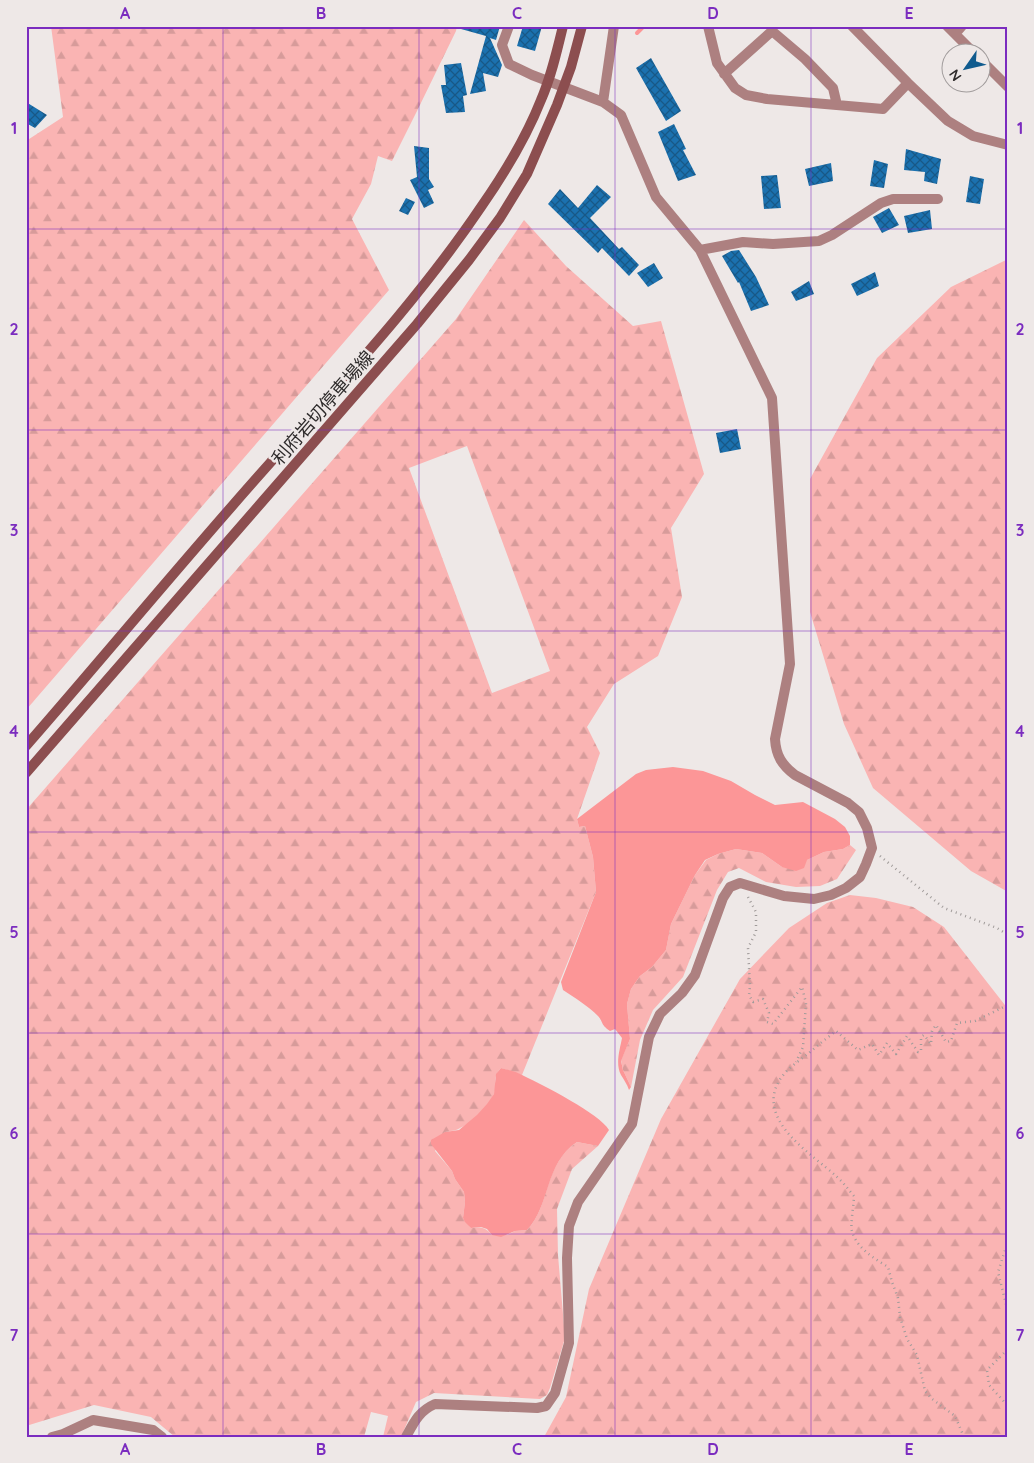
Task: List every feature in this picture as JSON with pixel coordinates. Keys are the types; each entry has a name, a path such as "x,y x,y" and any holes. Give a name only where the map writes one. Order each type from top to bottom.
{"main road":[{"name":"利府岩切停車場線","path":"26,746 268,465 344,381 413,299 457,242 497,184 542,100 564,26"},
{"name":"利府岩切停車場線","path":"26,773 417,324 469,260 500,218 527,174 564,87 582,26"}],"street":[{"path":"406,1437 416,1416 435,1404 537,1408 546,1406 555,1393 569,1344 567,1258 569,1226 578,1202 632,1124 649,1037 660,1014 682,993 695,975 723,898 730,887 740,882 784,896 814,900 831,896 846,888 860,876 872,848 867,828 858,812 848,803 795,775 788,769 776,751 775,739 790,664 772,398 700,250 656,197 622,115 602,102 508,64 502,45 509,26"},
{"path":"602,102 614,26"},
{"path":"708,26 716,63 735,88 746,95 883,109 908,83"},
{"path":"852,26 948,121 973,136 1008,145"},
{"path":"955,29 966,42"},
{"path":"724,74 772,31 805,59 833,88 837,105"},
{"path":"992,70 1008,87"},
{"path":"700,250 743,242 773,244 819,241 832,235 881,203 893,199 938,199"},
{"path":"52,1437 93,1420 153,1430 162,1437"}],"path":[{"path":"872,848 944,908 997,928 1008,936"},
{"path":"740,882 756,912 756,932 748,948 749,995 752,1002 763,999 769,1013 767,1022 773,1024 802,987 806,1003 803,1047 795,1063"},
{"path":"964,1437 955,1416 932,1399 925,1391 917,1355 907,1339 900,1317 898,1298 888,1267 860,1247 852,1231 854,1196 836,1176 813,1158 783,1128 776,1116 773,1094 780,1080 795,1063 836,1031 858,1050 872,1044 878,1056 887,1043 896,1054 908,1036 918,1052 921,1051 921,1037 924,1034 931,1044 932,1031 936,1025 946,1042 951,1041 957,1023 975,1022 1008,1005"},
{"path":"1008,1181 1008,1206"},
{"path":"1008,1241 998,1272 1008,1308"},
{"path":"1008,1344 1005,1352 987,1370 989,1385 1008,1406"}],"green space":[{"path":"51,26 457,26 392,161 378,156 371,184 352,219 389,290 26,710 26,141 63,117"},
{"path":"524,220 566,266 633,326 661,321 704,474 671,528 682,597 658,656 614,684 587,727 600,753 577,819 579,827 585,826 593,857 596,892 522,1075 501,1068 496,1075 494,1094 489,1103 475,1118 464,1126 457,1130 445,1132 435,1151 452,1171 464,1192 463,1218 471,1228 483,1228 492,1235 507,1235 515,1231 527,1230 535,1220 553,1173 566,1151 577,1142 598,1146 572,1169 557,1209 558,1255 565,1338 550,1388 547,1395 540,1399 434,1393 416,1402 401,1437 383,1437 388,1416 371,1412 364,1437 175,1437 151,1417 94,1405 26,1426 26,810 456,319","holes":["467,446 550,671 492,693 409,468"]},
{"path":"1008,259 1008,892 971,871 873,788 844,724 810,612 810,479 877,358 951,287"},
{"path":"850,845 856,850 837,879 820,886 796,887 766,882 739,868 728,872 717,890 683,977 653,1010 640,1040 631,1087 623,1070 621,1060 630,1039 627,1004 631,989 640,976 652,967 666,950 671,924 695,875 706,860 718,854 736,849 762,853 782,867 807,860 824,852 843,849"},
{"path":"850,895 876,898 913,907 944,927 1008,1009 1008,1437 544,1437 566,1397 589,1289 661,1119 740,979 789,928 827,903"}],"shaded area":[{"path":"673,767 703,771 731,781 775,805 803,802 835,819 845,827 850,836 850,845 843,849 824,852 807,860 804,868 796,871 782,867 762,853 736,849 705,860 695,875 671,924 666,950 652,967 640,976 631,989 627,1004 630,1039 621,1061 631,1087 629,1090 618,1066 622,1038 615,1029 610,1031 594,1012 563,990 561,982 596,892 593,857 585,826 579,827 577,819 636,774 646,770"},
{"path":"501,1068 513,1071 570,1100 595,1116 609,1130 598,1146 577,1142 566,1151 553,1173 535,1220 527,1230 515,1231 501,1237 492,1235 487,1229 481,1227 471,1228 465,1222 463,1218 464,1192 452,1171 431,1144 431,1140 445,1132 459,1130 477,1115 494,1094 496,1074"}],"building":[{"path":"461,26 500,26 496,40 490,38 502,65 498,77 483,73 486,91 470,94 486,36 461,29"},
{"path":"523,26 542,26 535,51 517,46"},
{"path":"651,58 681,111 666,121 636,68"},
{"path":"461,63 467,95 463,96 465,112 446,113 441,85 446,85 444,65"},
{"path":"26,102 47,115 35,128 26,123"},
{"path":"674,124 686,149 683,150 696,175 678,181 658,132"},
{"path":"414,146 429,148 429,179 434,187 428,190 434,203 424,208 410,180 417,177"},
{"path":"906,149 941,159 937,184 924,181 925,172 904,170"},
{"path":"874,160 888,164 884,188 870,186"},
{"path":"831,163 833,181 809,186 805,169"},
{"path":"777,175 781,208 764,209 761,176"},
{"path":"970,176 984,179 980,204 966,202"},
{"path":"597,185 611,197 590,218 619,249 622,247 639,265 629,276 602,248 598,253 548,204 560,189 578,208"},
{"path":"406,198 415,202 408,215 399,211"},
{"path":"889,208 899,225 882,233 873,217"},
{"path":"930,210 932,229 908,233 904,216"},
{"path":"739,250 756,277 769,305 751,311 739,282 722,256 731,251"},
{"path":"654,263 663,278 648,287 637,273"},
{"path":"875,272 879,286 857,296 851,284"},
{"path":"809,281 814,294 796,301 791,292"},
{"path":"737,429 741,449 720,453 716,433"}],"waterway":[{"path":"637,33 644,26"}]}
